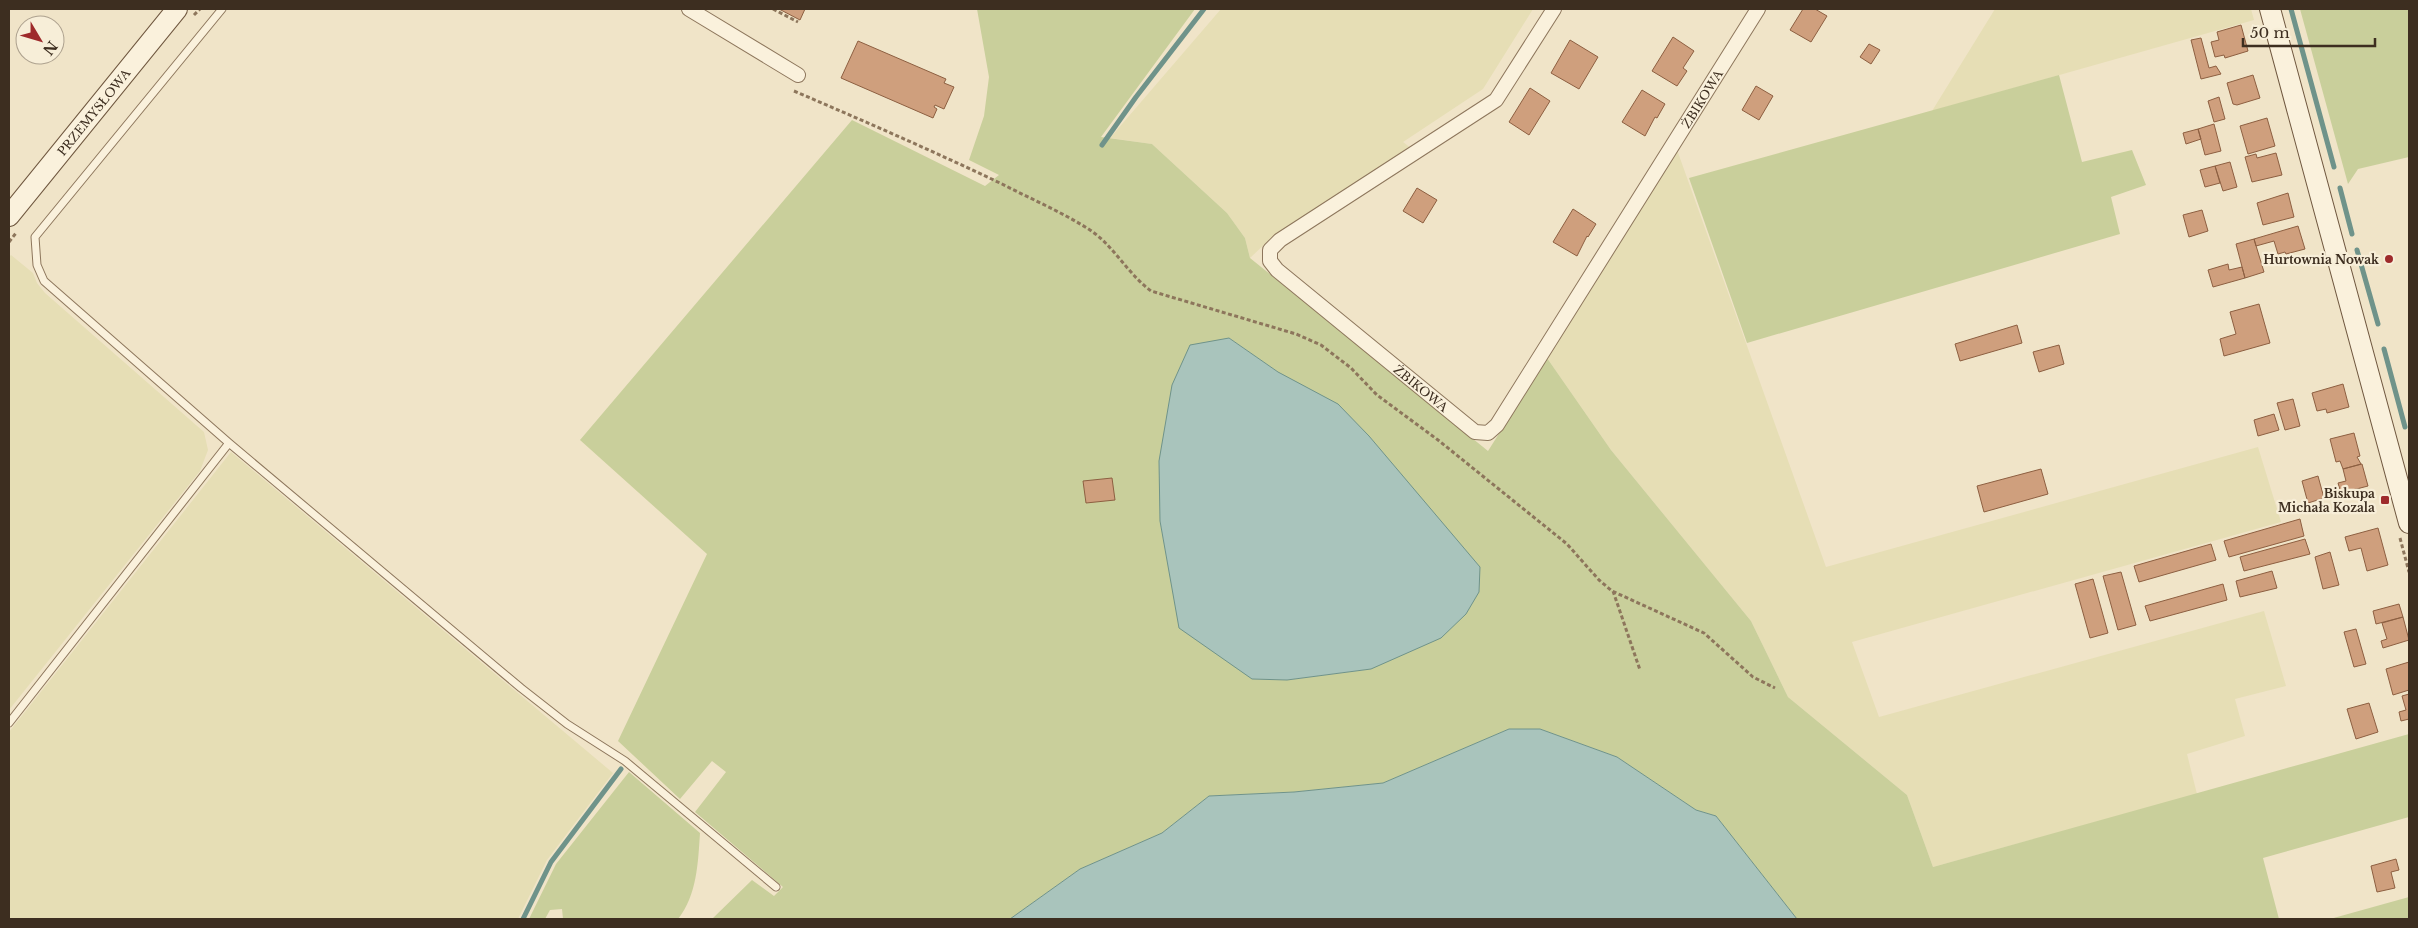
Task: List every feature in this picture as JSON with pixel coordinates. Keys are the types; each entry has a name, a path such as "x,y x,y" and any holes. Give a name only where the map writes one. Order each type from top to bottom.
{"street":[{"name":"PRZEMYSŁOWA","path":"9,216 177,9"},
{"path":"689,9 798,75"},
{"name":"ŻBIKOWA","path":"1554,9 1496,100 1280,240 1270,250 1270,261 1277,270 1475,432 1488,433 1497,425 1758,9"},
{"path":"2270,9 2409,523"}],"lane":[{"path":"222,9 36,237 37,265 40,273 50,287 229,443 521,688 567,724 624,761 776,887"},
{"path":"9,723 229,443"}],"path":[{"path":"772,9 798,22"},
{"path":"790,89 935,152 1091,230 1115,252 1134,279 1151,292 1296,334 1321,345 1351,368 1377,395 1438,440 1567,544 1599,580 1612,591 1704,633 1753,677 1775,688"},
{"path":"1612,591 1640,670"}],"shaded area":[{"path":"1221,9 1533,9 1483,89 1403,142 1412,149 1269,240 1250,258 1245,238 1227,213 1152,144 1110,138"},
{"path":"1995,9 2251,9 2254,20 1932,111"},
{"path":"1676,147 1826,567 2258,447 2281,522 1852,642 1879,717 2264,611 2286,686 2235,699 2245,736 2187,754 2197,794 1933,867 1907,795 1788,697 1751,621 1611,450 1547,358"},
{"path":"11,255 33,273 37,283 45,293 204,432 208,450 200,471 9,710 9,257"},
{"path":"231,452 613,773 547,860 518,919 9,919 9,732"}],"green space":[{"path":"977,9 1195,9 1101,137 1152,144 1227,213 1245,238 1250,258 1488,451 1547,358 1611,450 1751,621 1788,697 1907,795 1933,867 2409,734 2409,817 2263,858 2279,919 1797,919 1716,816 1696,810 1617,757 1540,729 1509,729 1383,783 1294,792 1209,796 1162,833 1080,869 1010,919 712,919 752,880 774,896 783,887 695,812 726,772 712,761 680,799 618,741 707,554 580,440 852,120 985,186 999,175 969,160 984,116 989,77","holes":["1229,338 1278,372 1371,669 1287,680 1252,679 1169,569 1160,521"]},
{"path":"2300,9 2409,9 2409,157 2358,169 2348,184"},
{"path":"2059,75 2082,162 2132,150 2146,185 2111,197 2120,234 1747,343 1689,178"},
{"path":"629,772 700,833 693,889 678,919 563,919 562,909 550,910 545,919 529,919 556,864"},
{"path":"2409,897 2409,919 2330,919"}],"water":[{"path":"1229,338 1278,372 1338,404 1369,436 1480,567 1479,592 1466,614 1441,638 1371,669 1287,680 1252,679 1179,628 1160,521 1159,461 1172,385 1190,345"},
{"path":"1509,729 1540,729 1617,757 1696,810 1716,816 1797,919 1010,919 1080,869 1162,833 1209,796 1294,792 1383,783"}],"building":[{"path":"779,9 805,9 800,20"},
{"path":"1803,9 1815,9 1827,16 1811,42 1790,30"},
{"path":"2241,25 2248,51 2225,58 2224,55 2215,57 2211,42 2219,40 2217,32"},
{"path":"1673,37 1694,51 1683,68 1687,71 1677,86 1652,71"},
{"path":"2201,38 2209,68 2216,66 2221,74 2201,79 2191,40"},
{"path":"1570,40 1598,57 1579,89 1551,73"},
{"path":"858,41 946,79 944,83 954,87 944,109 935,105 934,107 937,109 933,118 841,78"},
{"path":"1869,44 1880,50 1871,64 1860,57"},
{"path":"2253,75 2260,98 2237,105 2233,104 2227,83"},
{"path":"1756,86 1773,96 1759,120 1742,110"},
{"path":"1530,88 1550,101 1529,135 1509,122"},
{"path":"1642,90 1665,104 1657,118 1655,117 1645,136 1622,122"},
{"path":"2219,97 2225,119 2214,122 2208,101"},
{"path":"2267,118 2275,146 2248,154 2240,126"},
{"path":"2214,124 2221,151 2205,155 2198,129"},
{"path":"2198,129 2201,139 2186,144 2183,133"},
{"path":"2276,153 2282,175 2252,182 2245,157 2256,154 2257,158"},
{"path":"2230,162 2237,187 2223,191 2215,166"},
{"path":"2215,166 2220,183 2205,187 2200,170"},
{"path":"1417,188 1437,200 1423,223 1403,211"},
{"path":"2288,193 2294,217 2263,225 2257,203"},
{"path":"1573,209 1596,224 1587,236 1577,256 1553,242"},
{"path":"2202,210 2208,231 2189,237 2183,215"},
{"path":"2298,226 2305,249 2278,254 2274,241 2256,246 2254,239"},
{"path":"2254,239 2264,272 2245,278 2236,244"},
{"path":"2228,264 2229,270 2242,267 2245,278 2213,287 2208,270"},
{"path":"2259,304 2270,343 2224,356 2220,339 2236,334 2230,312"},
{"path":"2017,325 2022,343 1960,361 1955,344"},
{"path":"2059,345 2064,364 2039,372 2033,352"},
{"path":"2343,384 2349,407 2327,413 2326,409 2317,411 2312,393"},
{"path":"2293,399 2300,426 2285,430 2277,403"},
{"path":"2274,414 2279,430 2258,436 2254,420"},
{"path":"2354,433 2360,456 2357,457 2361,464 2343,469 2340,461 2336,462 2330,439"},
{"path":"2362,464 2368,486 2341,493 2338,483 2346,481 2343,469"},
{"path":"2041,469 2048,494 1984,512 1977,486"},
{"path":"2318,476 2324,498 2308,503 2302,481"},
{"path":"1112,478 1115,500 1086,503 1083,481"},
{"path":"2300,519 2304,536 2229,557 2224,541"},
{"path":"2378,528 2388,565 2367,571 2361,548 2349,551 2345,537"},
{"path":"2305,539 2310,554 2244,571 2240,557"},
{"path":"2211,544 2216,560 2139,582 2134,566"},
{"path":"2330,552 2339,585 2323,589 2315,557"},
{"path":"2272,571 2277,588 2240,597 2236,581"},
{"path":"2121,572 2136,625 2118,630 2103,576"},
{"path":"2093,579 2108,633 2090,638 2075,584"},
{"path":"2223,584 2227,600 2150,621 2145,606"},
{"path":"2399,604 2403,617 2376,624 2373,611"},
{"path":"2403,617 2409,640 2383,648 2381,641 2387,639 2382,623"},
{"path":"2356,629 2366,664 2354,667 2344,632"},
{"path":"2409,662 2409,690 2393,695 2386,669"},
{"path":"2409,694 2409,719 2401,721 2399,712 2406,710 2402,696"},
{"path":"2369,703 2378,732 2356,739 2347,709"},
{"path":"2396,859 2399,870 2391,872 2395,888 2377,892 2371,866"}],"waterway":[{"path":"1102,145 1136,97 1204,9"},
{"path":"2291,9 2334,167"},
{"path":"2340,188 2352,234"},
{"path":"2357,250 2378,324"},
{"path":"2384,349 2405,427"},
{"path":"523,919 551,862 621,769"}],"place":[{"name":"Hurtownia Nowak","path":"2389,259"},
{"name":"Biskupa Michała Kozala","path":"2385,500"}]}
